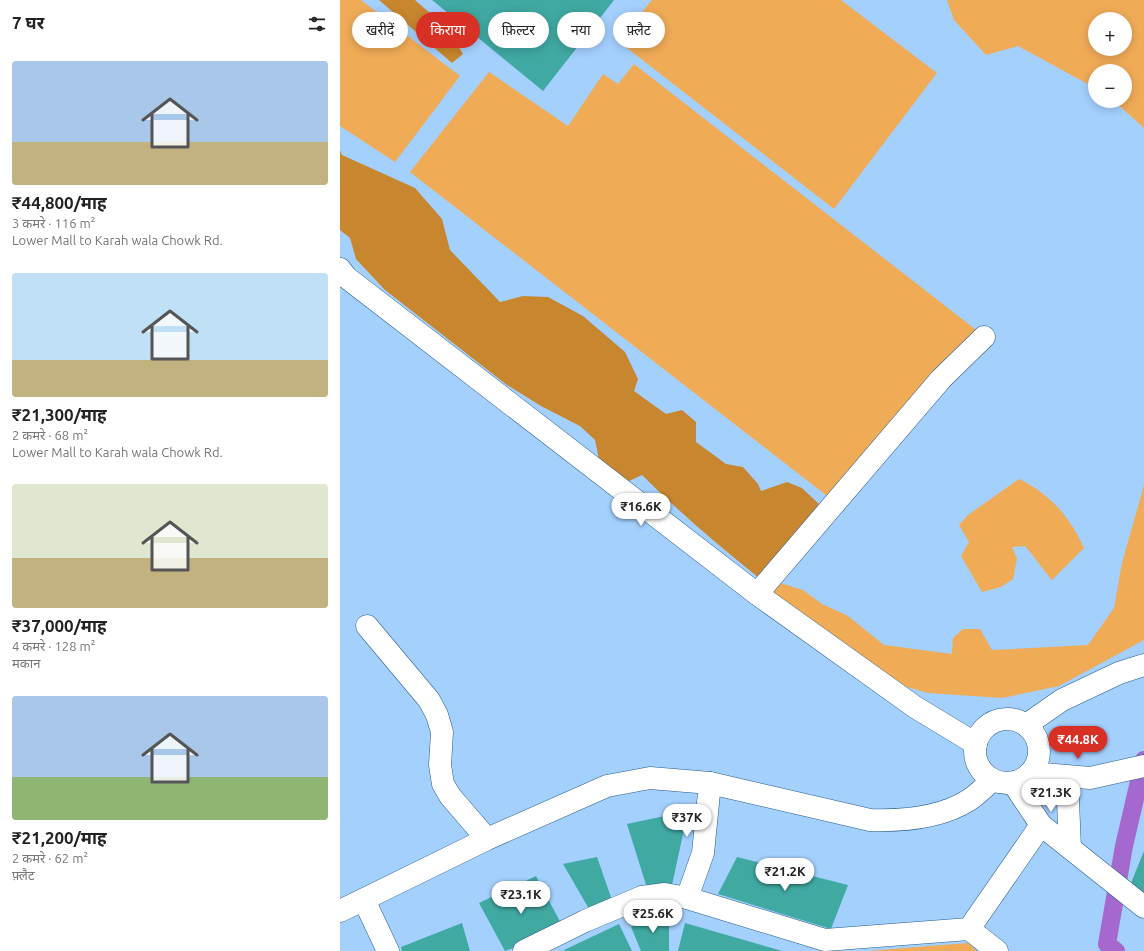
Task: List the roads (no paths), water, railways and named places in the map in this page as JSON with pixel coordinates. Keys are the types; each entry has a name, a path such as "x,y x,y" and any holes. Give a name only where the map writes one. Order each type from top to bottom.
{"street":[{"path":"340,269 346,277 757,594 915,708 976,744"},
{"path":"757,594 941,379 984,337"},
{"path":"367,626 429,700 437,715 442,732 440,765 443,784 450,796 487,839"},
{"path":"1026,725 1062,700 1119,673 1144,665"},
{"path":"340,911 487,839 607,786 650,778 710,784 870,820 894,821 916,818 950,809 1012,779 1037,764 1039,748 1033,733 1026,725 1016,720 1006,719 996,721 986,726 979,734 975,755 983,774 1012,779 1067,777 1090,778 1135,767"},
{"path":"1067,777 1070,848"},
{"path":"1012,779 1040,825 1139,903"},
{"path":"687,898 703,853 710,784"},
{"path":"969,928 1040,825"},
{"path":"524,951 585,921 642,897 665,894 687,898 822,945 969,928 997,951"},
{"path":"364,900 388,951"}],"waterway":[{"path":"1116,951 1107,944 1124,846 1144,760"}]}
